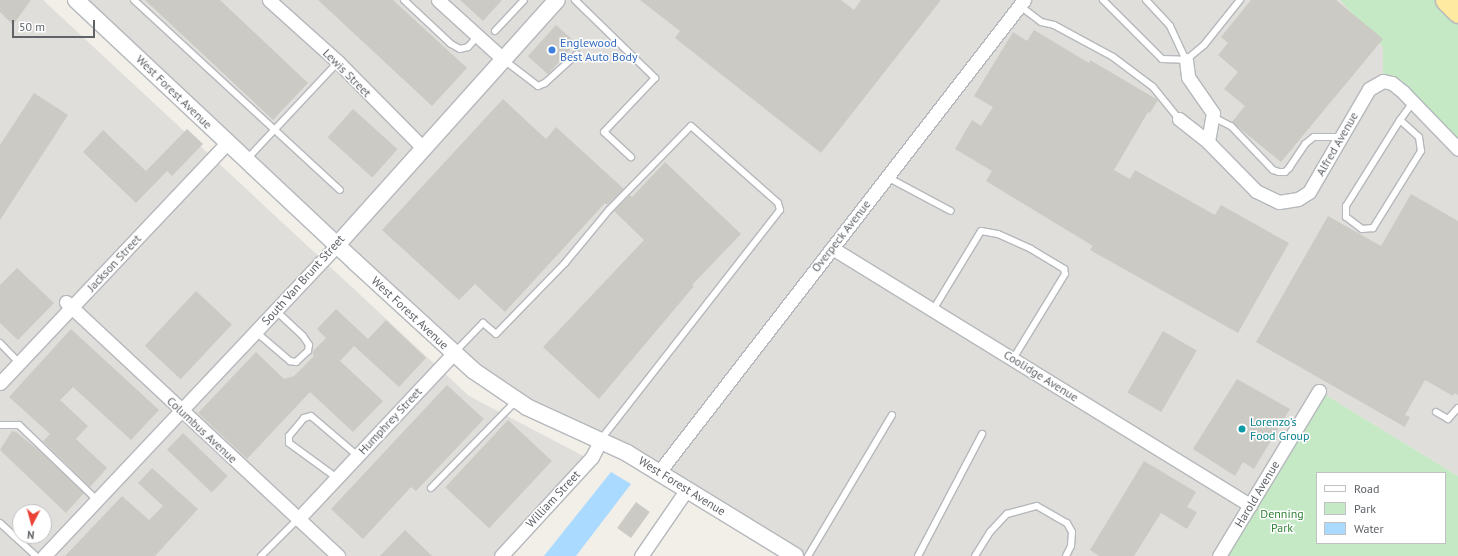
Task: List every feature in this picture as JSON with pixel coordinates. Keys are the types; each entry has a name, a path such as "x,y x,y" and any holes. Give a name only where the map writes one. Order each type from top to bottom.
{"highway":[{"path":"1446,0 1458,12"}],"street":[{"name":"Lewis Street","path":"270,0 338,62 423,148"},
{"path":"438,0 503,59"},
{"name":"South Van Brunt Street","path":"44,556 337,245 557,0"},
{"name":"West Forest Avenue","path":"84,3 227,143 454,354 516,401 548,418 608,442 654,468 797,556"},
{"name":"Overpeck Avenue","path":"654,468 832,248 1022,3"},
{"path":"1186,60 1188,77 1211,108 1213,116 1208,142"},
{"name":"Alfred Avenue","path":"1180,119 1208,142 1256,191 1273,201 1285,203 1298,200 1309,192 1369,89 1376,83 1383,81 1392,84 1413,102 1458,149"},
{"name":"Jackson Street","path":"0,383 69,305 227,143"},
{"name":"Coolidge Avenue","path":"832,248 1250,505"},
{"name":"Columbus Avenue","path":"69,305 338,556"},
{"name":"Humphrey Street","path":"298,519 454,354"},
{"name":"Harold Avenue","path":"1219,556 1319,391"},
{"name":"William Street","path":"501,556 592,457 608,442"},
{"path":"641,556 687,489"}],"lane":[{"path":"134,0 340,190"},
{"path":"404,0 451,44 460,48 468,47 478,37"},
{"path":"495,31 524,0"},
{"path":"576,0 655,78 604,132 631,157"},
{"path":"1103,0 1162,59 1186,60 1204,45 1240,0"},
{"path":"1146,0 1170,26 1186,60"},
{"path":"1022,3 1041,22 1054,24 1113,56 1153,87 1180,119"},
{"path":"503,59 538,86 545,83 577,54"},
{"path":"246,160 338,62"},
{"path":"1400,120 1419,137 1421,151 1373,228 1362,229 1346,217 1346,206 1400,120 1413,102"},
{"path":"1213,116 1231,126 1273,170 1279,172 1285,172 1289,168 1305,144 1314,137 1342,137"},
{"name":"Humphrey Street","path":"454,354 483,323 496,334 565,263 609,210 691,126 778,203 780,210 608,442"},
{"path":"887,177 951,211"},
{"path":"934,310 981,231 984,230 1031,249 1064,269 1066,274 1013,359"},
{"path":"256,332 290,361 296,362 308,351 309,345 303,336 276,311"},
{"path":"0,343 19,363"},
{"path":"431,488 516,401"},
{"path":"1436,412 1448,419 1458,408"},
{"path":"797,556 892,415"},
{"path":"336,478 289,443 289,436 304,418 311,416 358,456"},
{"path":"0,425 19,426 97,500"},
{"path":"918,556 982,434"},
{"path":"975,556 990,532 1007,514 1037,506 1067,523 1072,532 1071,546 1066,556"},
{"path":"261,556 298,519"},
{"path":"0,523 36,556"}],"shaded area":[{"path":"0,0 43,0 469,396 591,460 501,556 0,556"},
{"path":"76,0 1340,0 1383,47 1383,81 1458,149 1458,476 1319,391 1219,556 795,556 659,472 516,401"}],"green space":[{"path":"1340,0 1446,0 1458,12 1458,149 1383,81 1383,47"},
{"name":"Denning Park","path":"1319,391 1458,476 1458,556 1219,556"}],"water":[{"path":"611,472 631,484 576,556 544,556"}],"building":[{"path":"0,0 31,0 13,25 0,12"},
{"path":"145,0 220,0 308,83 273,120"},
{"path":"318,0 393,0 467,68 432,106"},
{"path":"460,0 502,0 483,21"},
{"path":"640,0 841,0 854,10 861,0 941,0 821,153 675,38 680,31"},
{"path":"1251,0 1336,0 1383,39 1281,162 1232,122 1245,106 1224,89 1238,72 1218,55 1228,43 1221,37"},
{"name":"Englewood Best Auto Body","path":"556,25 576,43 548,74 528,56"},
{"path":"1034,30 1089,63 1090,60 1158,100 1150,113 1148,112 1114,170 1130,179 1135,170 1215,215 1221,205 1289,243 1238,333 1090,250 1093,246 986,181 992,171 955,149 972,120 981,126 993,107 974,96 1013,32 1027,41"},
{"path":"34,93 68,115 0,220 0,145"},
{"path":"503,99 546,139 556,127 624,189 607,205 605,203 505,312 475,284 459,300 382,230"},
{"path":"353,109 398,149 372,177 328,137"},
{"path":"187,129 203,144 172,176 167,171 136,203 83,152 103,130 146,171"},
{"path":"665,162 741,234 692,285 694,286 599,399 543,347 644,240 614,211 630,195 632,197"},
{"path":"1411,194 1458,221 1458,395 1455,393 1453,396 1425,380 1405,415 1410,417 1405,427 1256,342 1328,216 1381,246"},
{"path":"17,268 54,303 18,340 0,323 0,285"},
{"path":"196,291 232,324 181,379 145,346"},
{"path":"336,309 368,339 386,320 426,358 399,387 354,346 340,361 383,401 353,432 310,392 247,459 198,413 256,352 284,379 294,376 314,356 312,352 326,338 317,329"},
{"path":"71,329 159,410 131,440 73,387 60,400 88,426 76,439 107,468 90,487 43,441 50,434 9,397"},
{"path":"1163,331 1197,350 1161,412 1128,392"},
{"name":"Lorenzo's Food Group","path":"1237,379 1290,409 1254,469 1243,462 1235,476 1193,449"},
{"path":"447,385 484,419 416,491 411,487 363,539 331,509"},
{"path":"508,420 552,461 489,528 445,487"},
{"path":"12,431 16,432 36,448 84,493 66,513 0,450"},
{"path":"183,433 228,476 212,493 167,450"},
{"path":"1144,461 1196,492 1187,507 1197,512 1187,529 1161,513 1134,556 1099,556 1090,550"},
{"path":"152,468 198,509 155,556 65,556 122,496 149,520 163,506 138,483"},
{"path":"636,502 650,512 631,538 617,528"},
{"path":"405,530 432,556 380,556"}],"place":[{"name":"Englewood Best Auto Body","path":"552,50"},
{"name":"Lorenzo's Food Group","path":"1242,429"}]}
